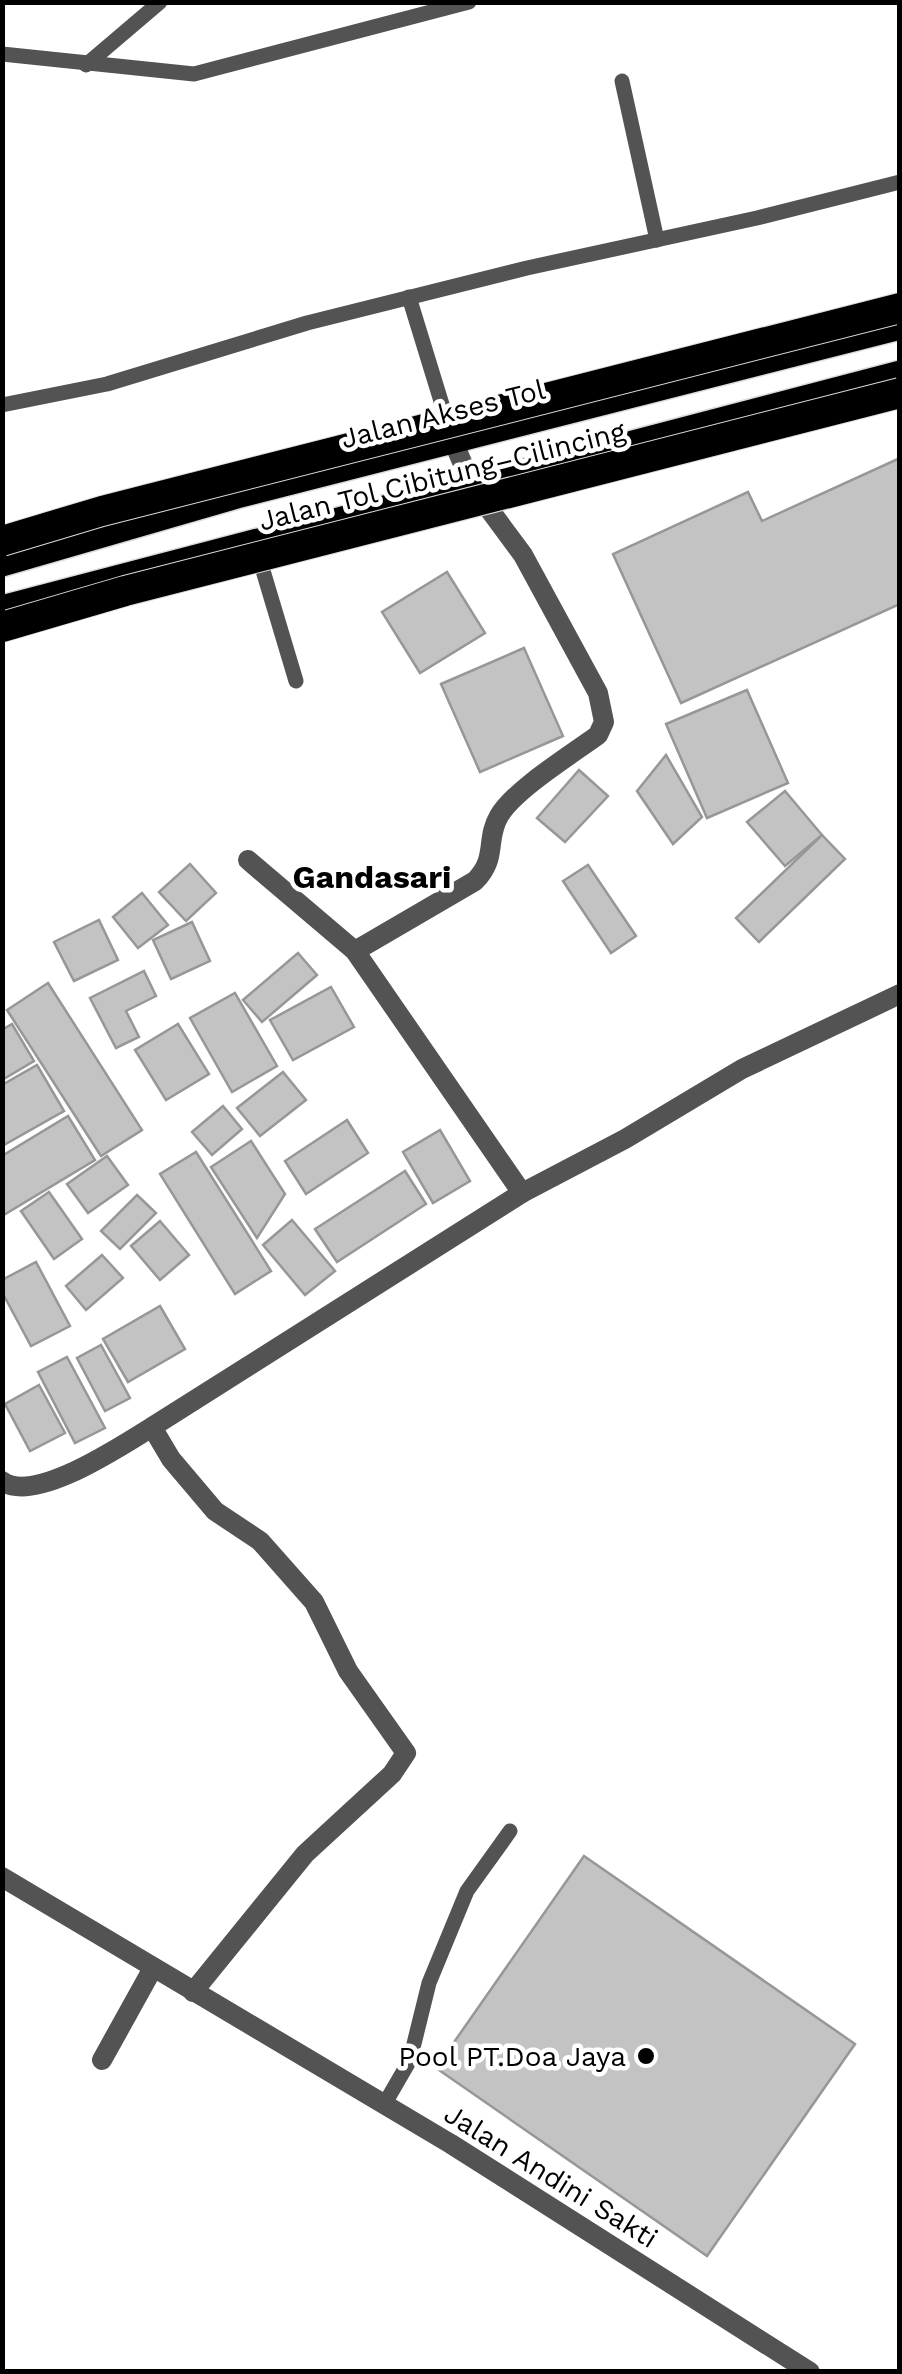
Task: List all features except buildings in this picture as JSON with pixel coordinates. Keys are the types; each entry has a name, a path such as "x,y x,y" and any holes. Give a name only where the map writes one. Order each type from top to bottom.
{"highway":[{"name":"Jalan Tol Cibitung–Cilincing","path":"2,541 102,511 900,308"},
{"name":"Jalan Tol Cibitung–Cilincing","path":"2,627 144,586 900,393"}],"main road":[{"name":"Jalan Akses Tol","path":"2,564 237,496 900,327"},
{"path":"2,608 900,373"}],"street":[{"path":"355,951 475,881 487,868 498,816 513,798 598,735 604,722 598,693 523,555 472,486 454,442"},
{"path":"248,860 355,951 522,1193"},
{"path":"2,1481 8,1486 23,1487 49,1482 152,1428 522,1193 625,1139 742,1070 900,994"},
{"path":"152,1428 170,1459 215,1511 260,1541 314,1602 348,1672 406,1753 392,1774 305,1854 193,1992"},
{"name":"Jalan Andini Sakti","path":"2,1877 384,2105 810,2372"},
{"path":"102,2060 154,1968"}],"lane":[{"path":"86,65 160,2"},
{"path":"2,54 194,74 469,2"},
{"path":"622,81 657,240"},
{"path":"2,406 107,384 307,323 409,297 900,182"},
{"path":"409,297 454,442"},
{"path":"254,541 296,681"},
{"path":"384,2105 410,2060 429,1983 467,1891 510,1831"}],"place":[{"name":"Pool PT.Doa Jaya","path":"646,2056"}],"district":[{"name":"Gandasari","path":"372,877"}]}
